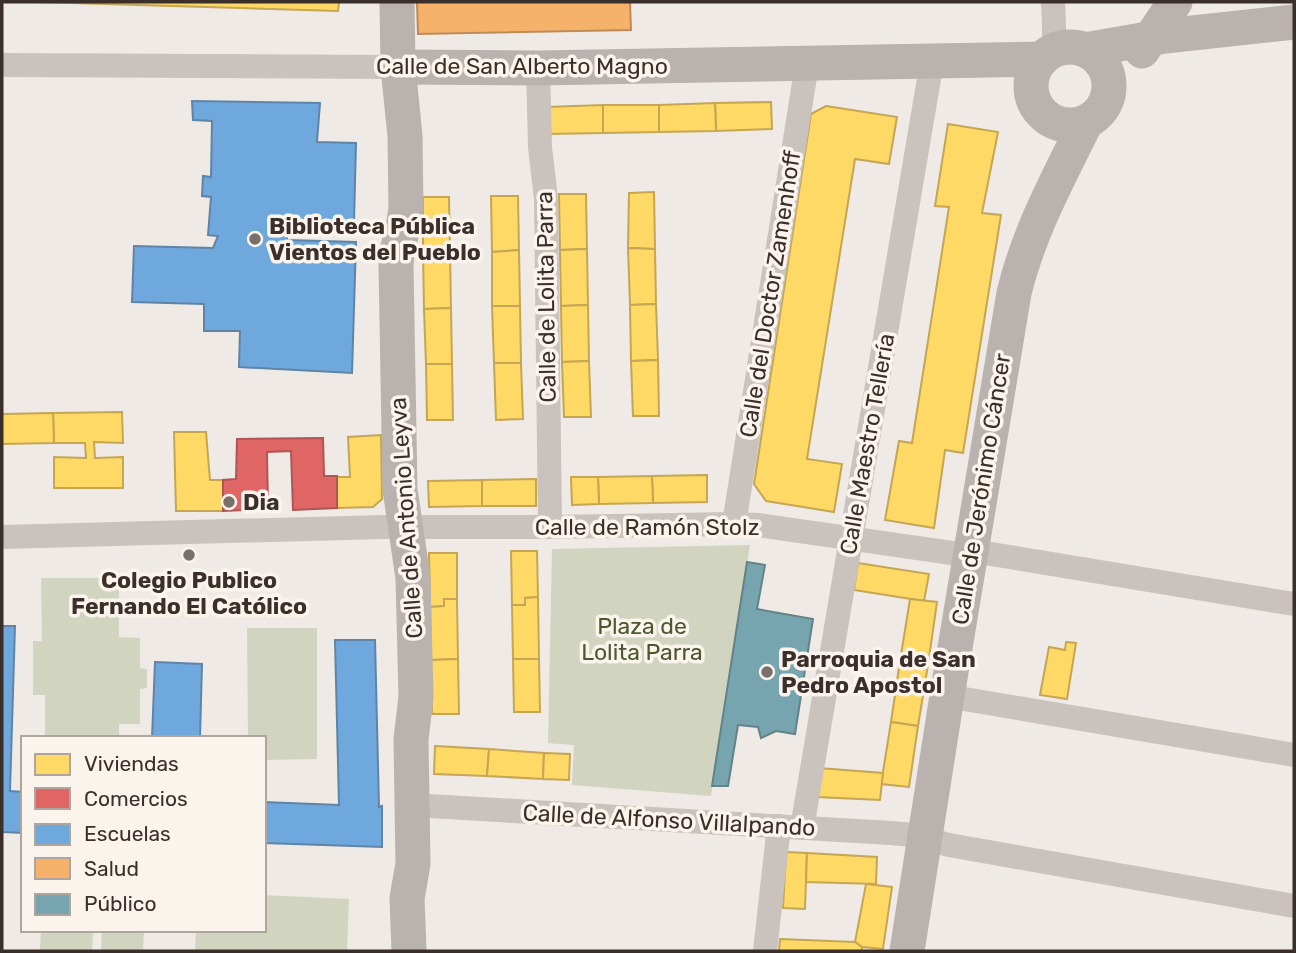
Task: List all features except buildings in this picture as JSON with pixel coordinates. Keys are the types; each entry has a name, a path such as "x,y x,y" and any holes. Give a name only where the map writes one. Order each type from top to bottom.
{"street":[{"name":"Calle de Antonio Leyva","path":"397,2 398,67 405,136 405,219 396,265 400,489 412,560 416,697 411,739 412,870 407,898 409,951"},
{"path":"1053,2 1054,25 1060,53"},
{"name":"Calle de Jerónimo Cáncer","path":"907,951 1002,359 1022,262 1062,168 1097,111 1175,2"},
{"path":"1187,2 1192,12 1213,31"},
{"name":"Calle de San Alberto Magno","path":"2,65 538,68 932,61 1060,53 1151,38 1294,22"},
{"path":"1060,53 1093,54 1105,68 1110,86 1097,111 1068,126 1045,116 1032,95 1035,71 1060,53"},
{"name":"Calle Maestro Tellería","path":"765,951 851,539 932,61"},
{"name":"Calle del Doctor Zamenhoff","path":"734,524 807,64"},
{"name":"Calle de Lolita Parra","path":"538,68 540,147 546,199 550,527"},
{"name":"Calle de Ramón Stolz","path":"2,537 405,527 758,525 959,554 998,555 1294,604"},
{"path":"947,696 1294,755"},
{"name":"Calle de Alfonso Villalpando","path":"412,805 891,833 1294,906"}],"green space":[{"name":"Plaza de Lolita Parra","path":"750,545 711,796 572,785 574,745 548,743 552,549"},
{"path":"41,578 119,578 119,637 140,638 140,668 147,669 147,688 140,689 140,724 119,724 119,735 45,735 45,695 33,695 33,641 42,641"},
{"path":"247,628 317,628 317,759 266,760 266,736 248,736"},
{"path":"266,895 349,899 347,951 195,951 196,932 266,932"},
{"path":"41,932 93,932 92,951 40,951"},
{"path":"102,932 144,932 143,951 101,951"}],"place":[{"name":"Biblioteca Pública Vientos del Pueblo","path":"255,239"},
{"name":"Dia","path":"229,502"},
{"name":"Colegio Publico Fernando El Católico","path":"189,555"},
{"name":"Parroquia de San Pedro Apostol","path":"767,672"}]}
